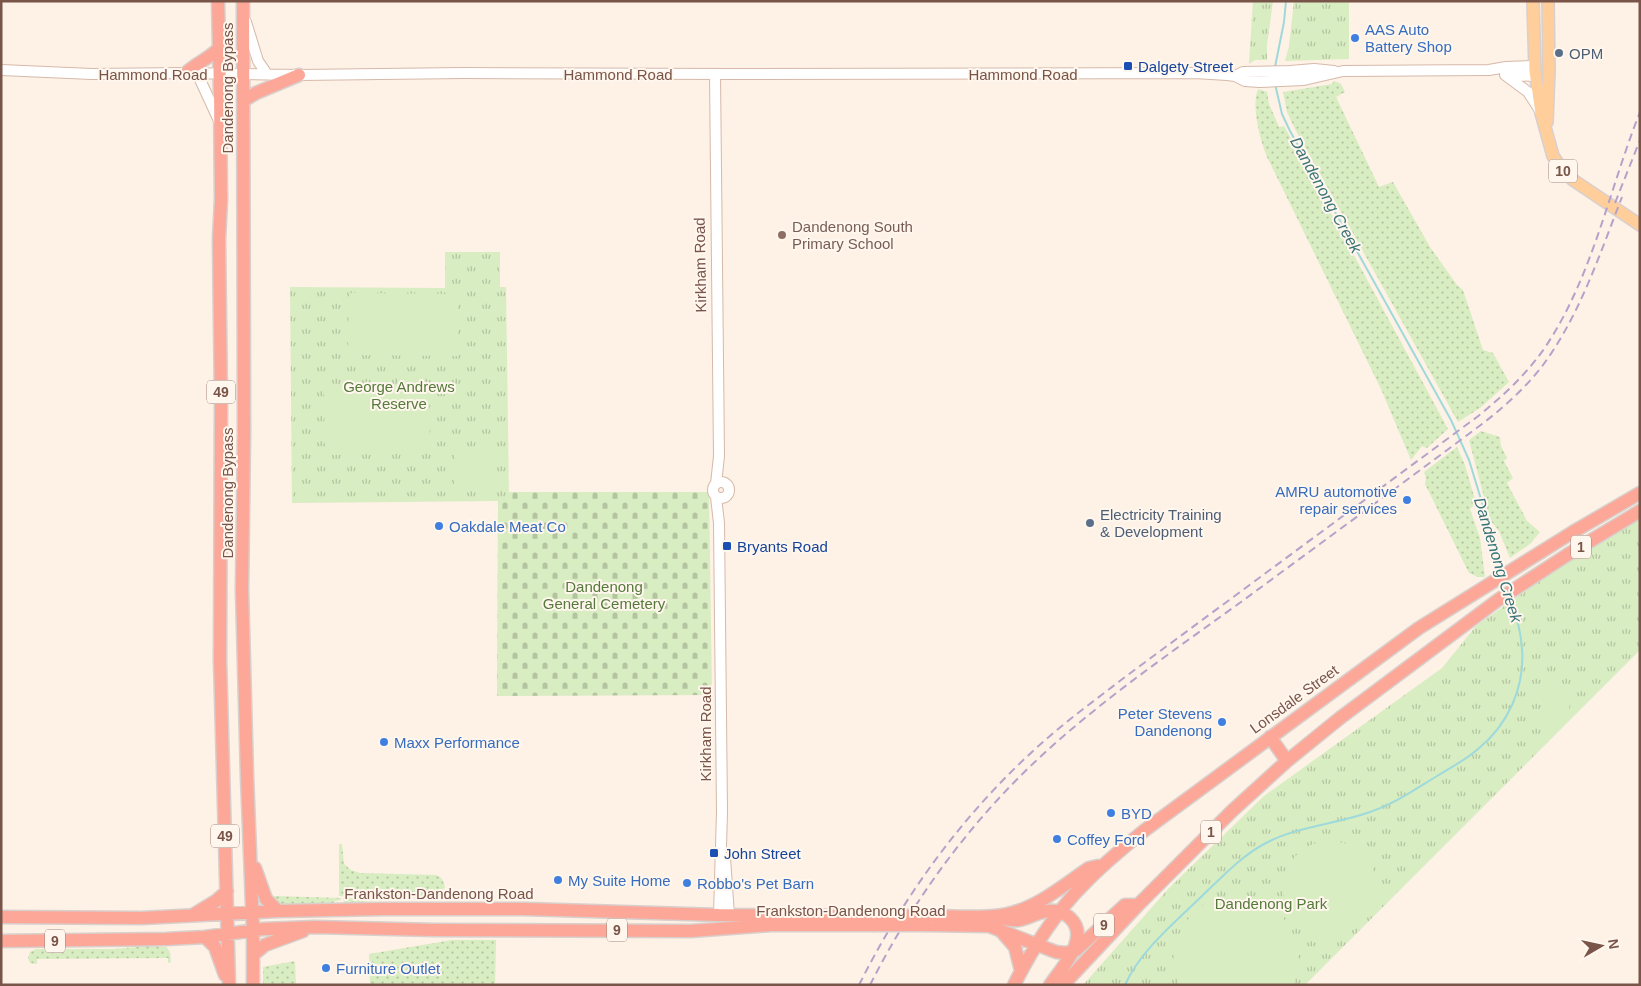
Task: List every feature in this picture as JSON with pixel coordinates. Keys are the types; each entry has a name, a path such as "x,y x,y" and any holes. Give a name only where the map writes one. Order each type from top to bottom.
{"highway":[{"name":"Dandenong Bypass","path":"218,1 221,200 218,239 221,403 220,660 228,913 228,985"},
{"name":"Dandenong Bypass","path":"243,6 242,607 253,912 253,985"},
{"path":"191,73 194,65 213,55 219,48"},
{"path":"243,101 256,93 299,75"},
{"name":"Lonsdale Street","path":"1014,985 1038,944 1083,885 1104,864 1145,830 1419,628 1573,532 1640,493"},
{"name":"1","path":"1063,985 1138,905 1232,811 1340,718 1498,600 1640,511"},
{"path":"1470,597 1479,615"},
{"path":"1270,737 1288,761"},
{"path":"251,859 266,899 278,911"},
{"name":"Frankston-Dandenong Road","path":"1,917 142,918 278,911 450,909 563,910 930,920 1009,914 1028,906 1060,888 1088,868 1104,864"},
{"path":"191,916 216,901 227,891"},
{"name":"9","path":"1038,944 1058,953 1072,952 1126,905 1138,905"},
{"path":"450,909 450,930"},
{"path":"563,910 563,930"},
{"path":"990,916 1016,920 1048,910 1061,912 1071,919 1076,927 1077,940 1072,952 1050,985"},
{"name":"Kirkham Road","path":"723,929 724,915"},
{"name":"Frankston-Dandenong Road","path":"1,941 141,940 205,937 253,930 315,927 450,930 691,931 876,920"},
{"name":"Frankston-Dandenong Road","path":"930,920 984,925 1038,944"},
{"path":"253,955 265,945 315,927"},
{"path":"999,929 1014,945 1021,971"},
{"path":"205,937 215,947 228,985"}],"main road":[{"name":"10","path":"1533,1 1535,71 1541,113 1552,152 1565,173 1640,225"},
{"name":"10","path":"1546,127 1549,70 1548,1"},
{"path":"243,6 254,51 267,74"},
{"name":"Hammond Road","path":"1,70 92,74 299,75 463,73 1184,73 1235,76 1245,81 1261,77 1290,76 1317,68 1335,72 1489,70 1503,67 1535,71"},
{"name":"Hammond Road","path":"1489,70 1505,75 1535,71"},
{"path":"1535,71 1549,70"},
{"path":"191,73 220,124"},
{"name":"Kirkham Road","path":"715,74 719,456 720,483 728,486 729,491 720,497 719,523 724,915"},
{"path":"1505,75 1528,92 1541,113"}],"green space":[{"path":"1253,1 1273,1 1267,45 1267,60 1255,60 1249,64"},
{"path":"1294,1 1349,1 1349,59 1285,61 1289,46"},
{"path":"1334,81 1341,84 1345,92 1336,97 1379,187 1393,182 1430,247 1457,285 1463,290 1483,350 1493,353 1509,382 1480,408 1458,422 1287,112 1283,92 1332,84"},
{"path":"1258,89 1267,92 1269,104 1279,127 1284,126 1448,429 1427,448 1422,446 1411,460 1381,389 1267,157 1259,132 1256,114 1255,104"},
{"name":"George Andrews Reserve","path":"445,252 500,252 500,287 506,287 509,499 498,499 498,501 292,503 290,287 445,288"},
{"path":"349,293 458,294 458,356 348,355"},
{"path":"429,384 430,453 325,455 324,386"},
{"path":"1481,431 1500,437 1501,446 1507,458 1504,461 1513,478 1507,483 1527,521 1540,532 1530,544 1510,558 1499,531 1490,520 1469,440"},
{"path":"1457,447 1465,465 1476,503 1470,509 1480,538 1485,577 1478,577 1469,573 1425,484 1424,472"},
{"path":"455,452 494,452 494,485 454,485"},
{"name":"Dandenong General Cemetery","path":"509,492 709,492 712,695 497,696 498,498 508,499"},
{"name":"Dandenong Park","path":"1640,519 1640,650 1305,985 1083,985 1169,888 1264,796 1442,668 1476,626 1552,572"},
{"path":"1547,686 1569,693 1568,711 1558,726 1537,720"},
{"path":"1330,841 1348,844 1363,855 1374,870 1377,888 1374,906 1363,921 1348,932 1330,935 1312,932 1297,921 1286,906 1283,888 1286,870 1297,855 1312,844"},
{"path":"339,844 342,844 344,864 351,870 360,873 436,875 440,877 445,888 438,898 339,896"},
{"path":"275,896 341,898 341,900 334,901 334,904 281,905 275,904 269,899"},
{"path":"1228,896 1246,896 1265,903 1285,921 1297,945 1299,958 1298,971 1293,985 1179,985 1175,973 1174,950 1182,929 1188,919 1206,903"},
{"path":"343,898 404,899 344,903"},
{"path":"452,940 496,940 495,985 370,985 369,954"},
{"path":"148,946 166,947 170,952 171,962 168,963 168,958 37,959 37,964 30,963 28,958 30,952 36,949 113,949"},
{"path":"295,961 296,985 263,985 263,967"}],"waterway":[{"name":"Dandenong Creek","path":"1275,67 1286,1"},
{"name":"Dandenong Creek","path":"1275,84 1282,114 1290,131 1451,420 1469,460 1503,571"},
{"name":"Dandenong Creek","path":"1125,985 1140,960 1159,938 1248,854 1266,843 1290,833 1355,817 1386,806 1463,760 1489,739 1506,717 1521,677 1521,642 1511,597"}],"railway":[{"path":"859,985 876,952 935,860 982,803 1033,751 1125,677 1477,417 1523,375 1546,346 1576,290 1599,232 1640,112"},
{"path":"1615,203 1640,140"},
{"path":"870,985 907,920 949,858 997,800 1050,748 1144,672 1482,424 1527,384 1554,349 1577,308 1622,197"}],"place":[{"name":"AAS Auto Battery Shop","path":"1355,38"},
{"name":"OPM","path":"1559,53"},
{"name":"Dalgety Street","path":"1128,66"},
{"name":"Dandenong South Primary School","path":"782,235"},
{"name":"AMRU automotive repair services","path":"1407,500"},
{"name":"Electricity Training & Development","path":"1090,523"},
{"name":"Oakdale Meat Co","path":"439,526"},
{"name":"Bryants Road","path":"727,546"},
{"name":"Peter Stevens Dandenong","path":"1222,722"},
{"name":"Maxx Performance","path":"384,742"},
{"name":"BYD","path":"1111,813"},
{"name":"Coffey Ford","path":"1057,839"},
{"name":"John Street","path":"714,853"},
{"name":"My Suite Home","path":"558,880"},
{"name":"Robbo's Pet Barn","path":"687,883"},
{"name":"Furniture Outlet","path":"326,968"}]}
